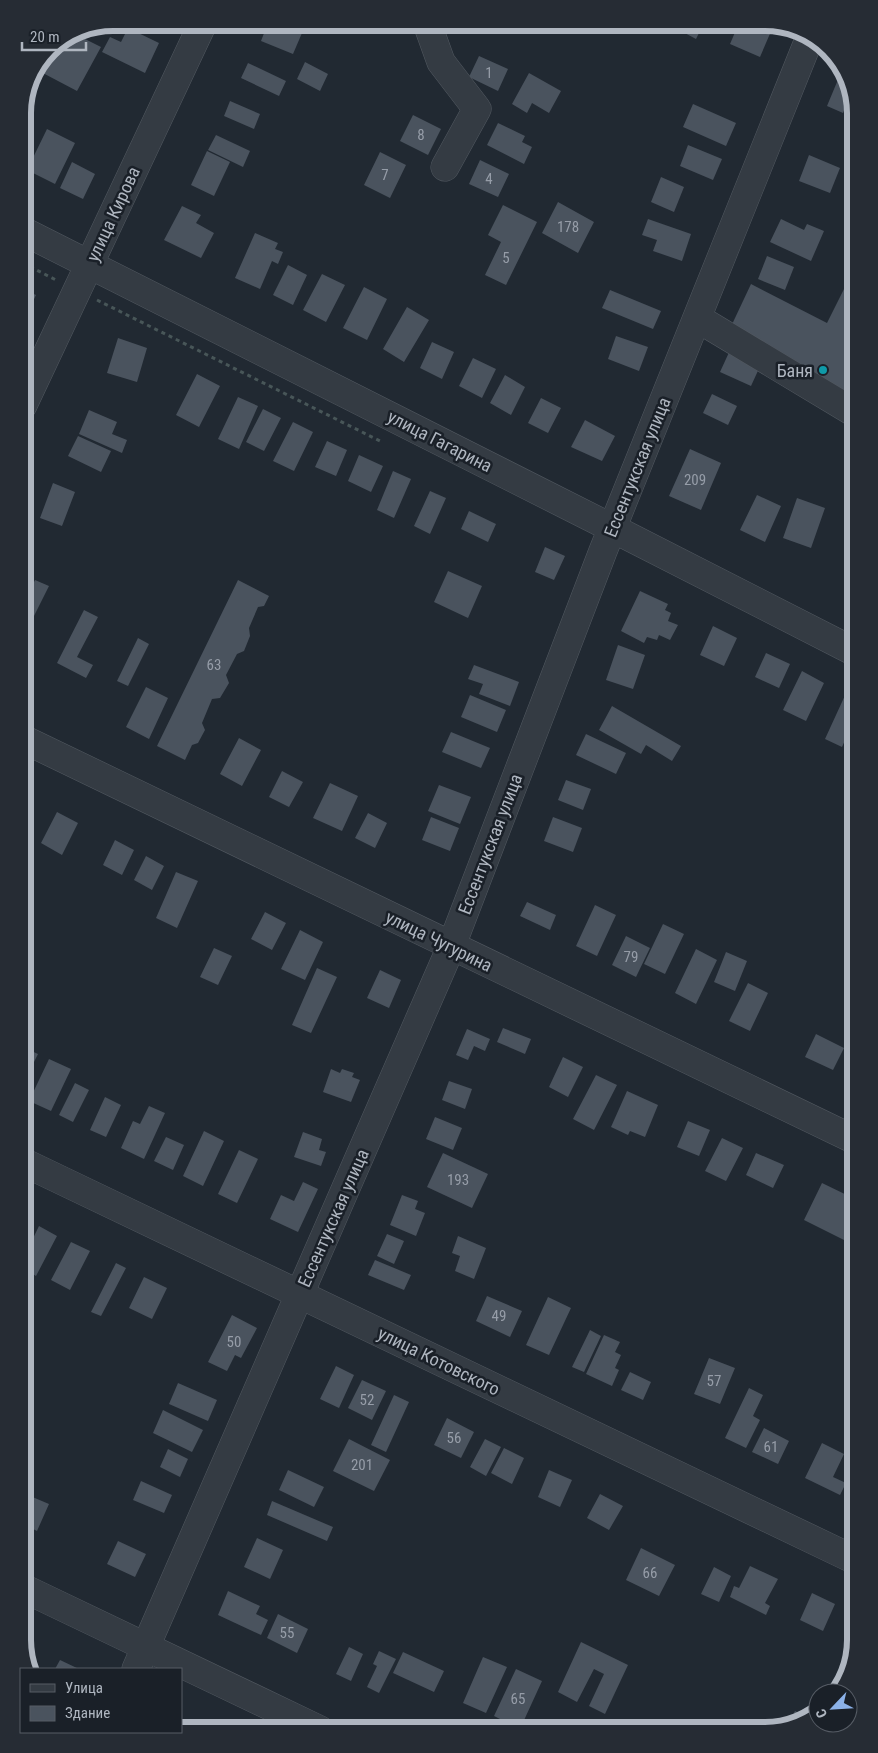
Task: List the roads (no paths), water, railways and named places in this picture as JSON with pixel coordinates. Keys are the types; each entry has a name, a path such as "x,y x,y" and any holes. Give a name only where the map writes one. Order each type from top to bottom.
{"street":[{"name":"улица Кирова","path":"31,388 199,31"},
{"path":"430,31 441,62 477,110 446,167"},
{"name":"Ессентукская улица","path":"141,1658 451,947 612,528 808,43"},
{"name":"улица Гагарина","path":"31,235 847,647"},
{"path":"697,318 847,408"},
{"name":"улица Чугурина","path":"31,743 451,947 847,1136"},
{"name":"улица Котовского","path":"31,1166 847,1556"},
{"path":"31,1593 141,1658 166,1668"},
{"path":"182,1674 300,1722"}],"place":[{"name":"Баня","path":"823,370"}]}
